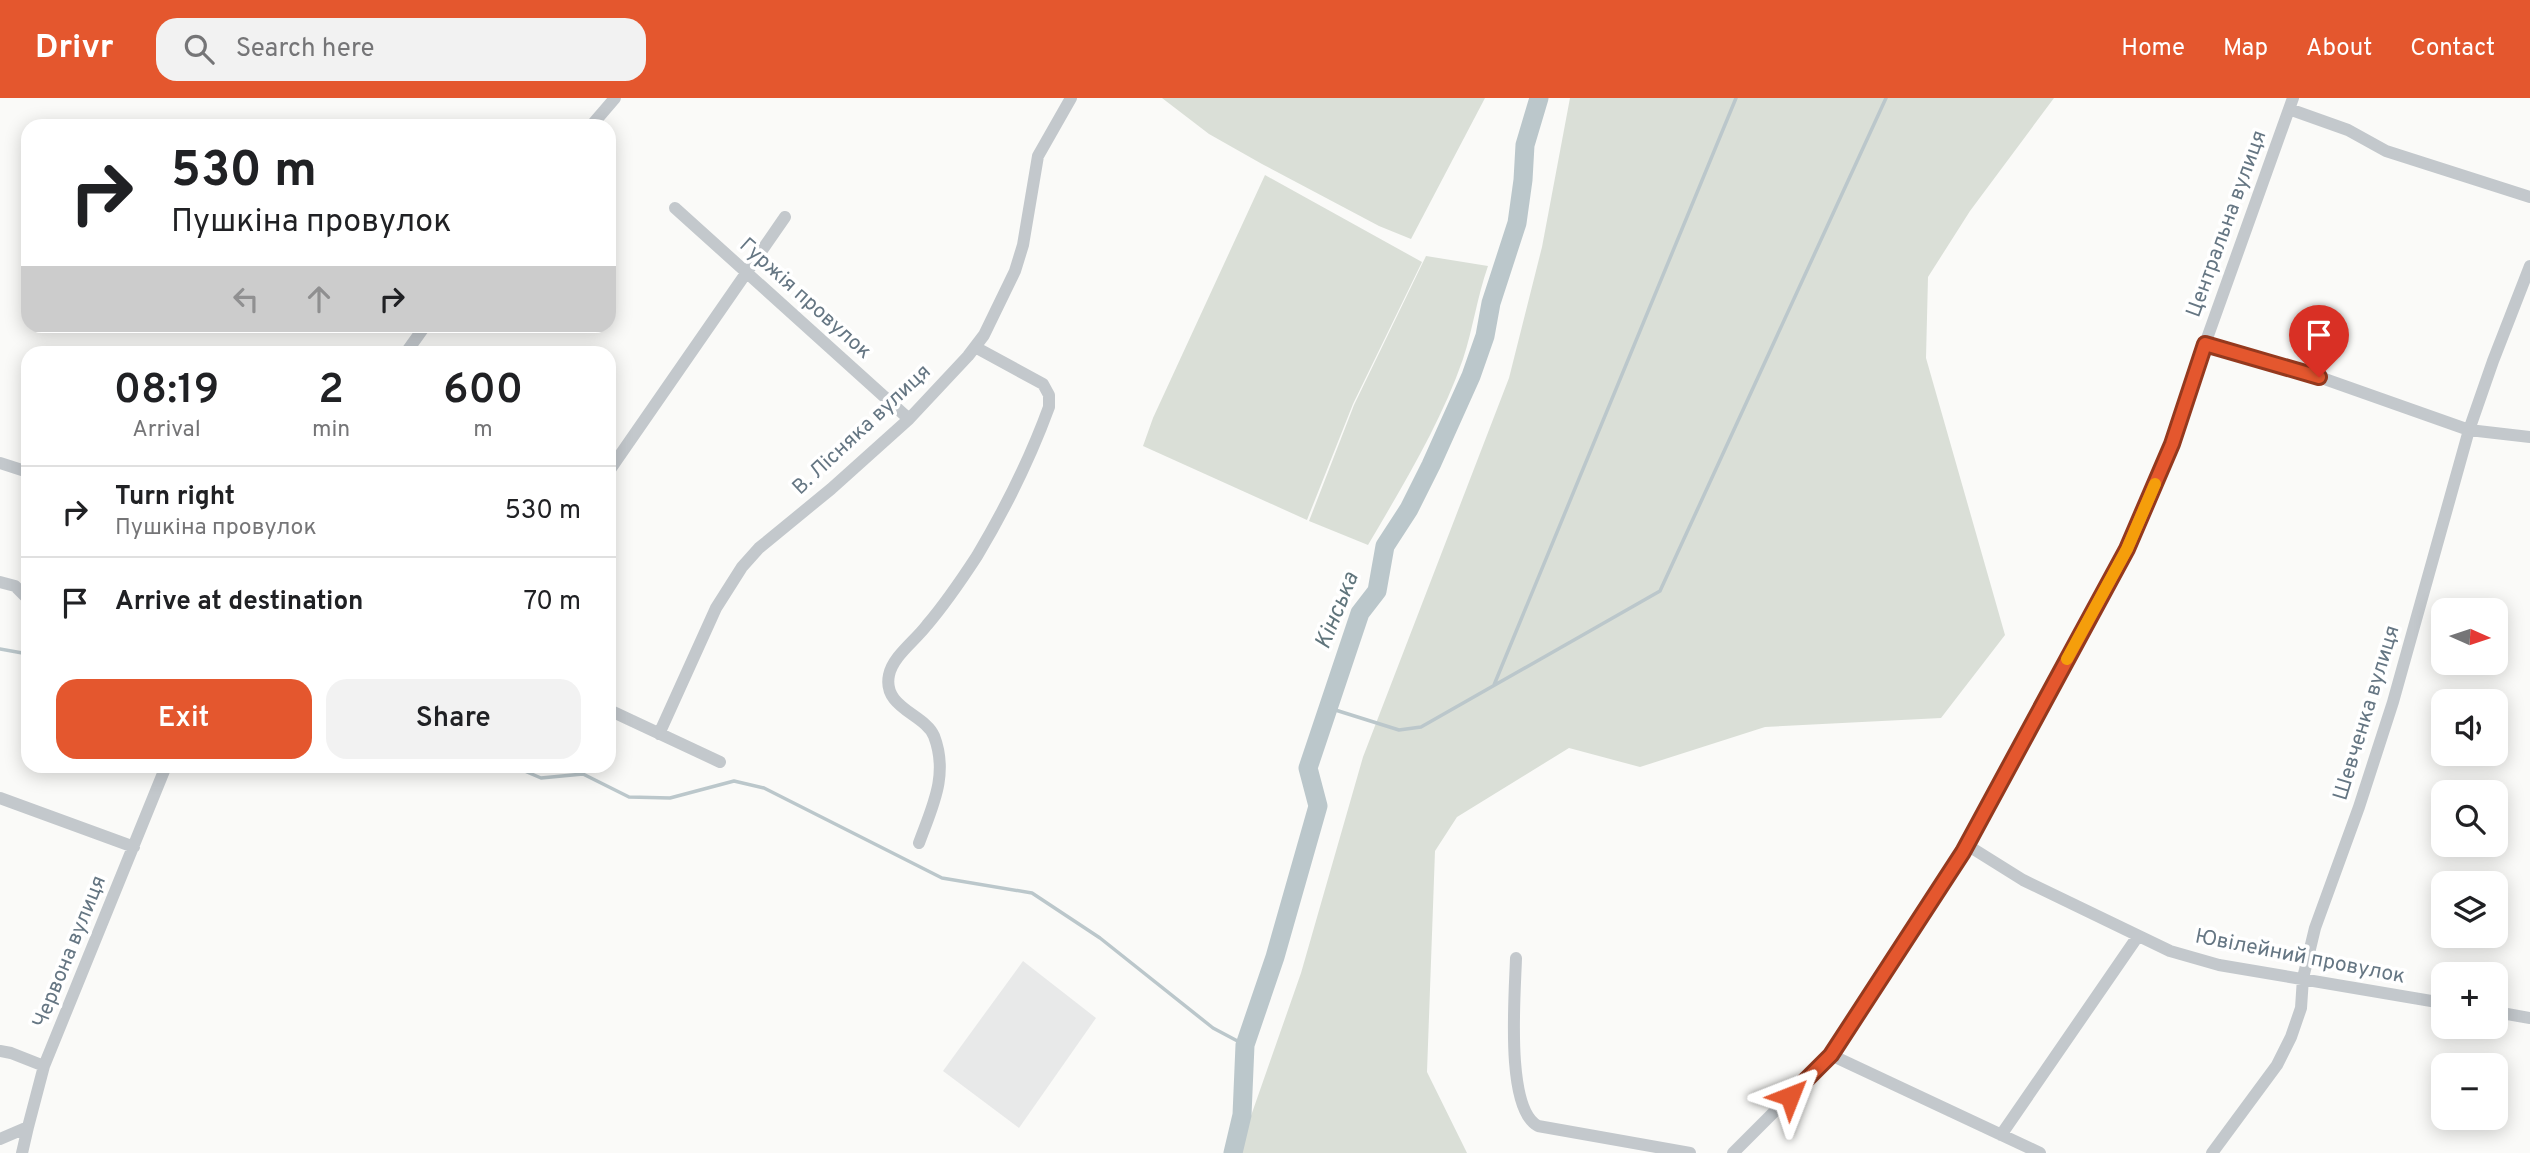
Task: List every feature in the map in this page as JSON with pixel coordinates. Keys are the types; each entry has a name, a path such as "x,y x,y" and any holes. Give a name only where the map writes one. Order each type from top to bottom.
{"street":[{"path":"597,119 615,98"},
{"name":"В. Лісняка вулиця","path":"659,734 716,608 742,567 759,548 831,489 909,419 975,346 1003,299 1015,271 1023,244 1038,156 1071,98"},
{"path":"2291,104 2386,151 2530,197"},
{"name":"Центральна вулиця","path":"1733,1153 1831,1055 1966,845 2127,549 2172,444 2291,104"},
{"name":"Гуржія провулок","path":"675,208 909,419"},
{"path":"616,461 785,217"},
{"name":"Шевченка вулиця","path":"2212,1153 2277,1065 2291,1037 2301,1008 2303,978 2315,928 2359,807 2393,702 2469,430 2530,266"},
{"path":"2205,344 2319,377 2469,430 2530,437"},
{"path":"919,843 940,788 939,757 933,733 903,708 889,692 891,667 928,625 976,556 1018,482 1049,407 1049,395 1043,384 975,346"},
{"path":"0,463 21,470"},
{"path":"0,582 15,586 21,592"},
{"path":"616,713 720,762"},
{"name":"Червона вулиця","path":"22,1153 44,1066 163,773"},
{"path":"0,798 134,847"},
{"name":"Ювілейний провулок","path":"1966,845 2023,880 2170,951 2219,965 2431,1001"},
{"path":"2001,1135 2138,936"},
{"path":"1516,958 1517,1087 1524,1113 1530,1122 1538,1126 1690,1153"},
{"path":"2508,1014 2530,1018"},
{"path":"0,1051 44,1066"},
{"path":"1831,1055 2040,1153"},
{"path":"0,1139 28,1127"}],"shaded area":[{"path":"1162,98 1485,98 1411,239 1379,226 1209,134"},
{"path":"1570,98 2054,98 1970,211 1928,277 1926,358 2005,635 1941,718 1765,727 1640,767 1569,748 1457,817 1435,851 1427,1072 1467,1153 1238,1153 1301,973 1363,757 1509,378 1542,247"},
{"path":"1265,175 1422,262 1353,404 1307,520 1143,446 1153,418"},
{"path":"1426,256 1488,266 1466,348 1444,407 1368,545 1309,521 1354,405"},
{"path":"1023,961 1096,1018 1019,1128 943,1071"}],"waterway":[{"name":"Кінська","path":"1233,1153 1242,1115 1245,1045 1275,957 1318,806 1308,768 1360,613 1377,591 1385,546 1409,509 1431,465 1471,376 1485,336 1491,303 1517,223 1525,145 1539,98"},
{"path":"1494,685 1736,98"},
{"path":"1329,708 1399,730 1421,727 1660,591 1886,98"},
{"path":"0,649 21,653"},
{"path":"529,773 541,778 583,774 629,797 670,798 734,781 764,788 942,878 1032,893 1100,938 1213,1028 1245,1045"}],"slow traffic":[{"path":"2067,659 2127,549 2155,484"}],"route":[{"path":"1790,1096 1831,1055 1963,852 2127,549 2172,444 2205,344 2319,377"}]}
